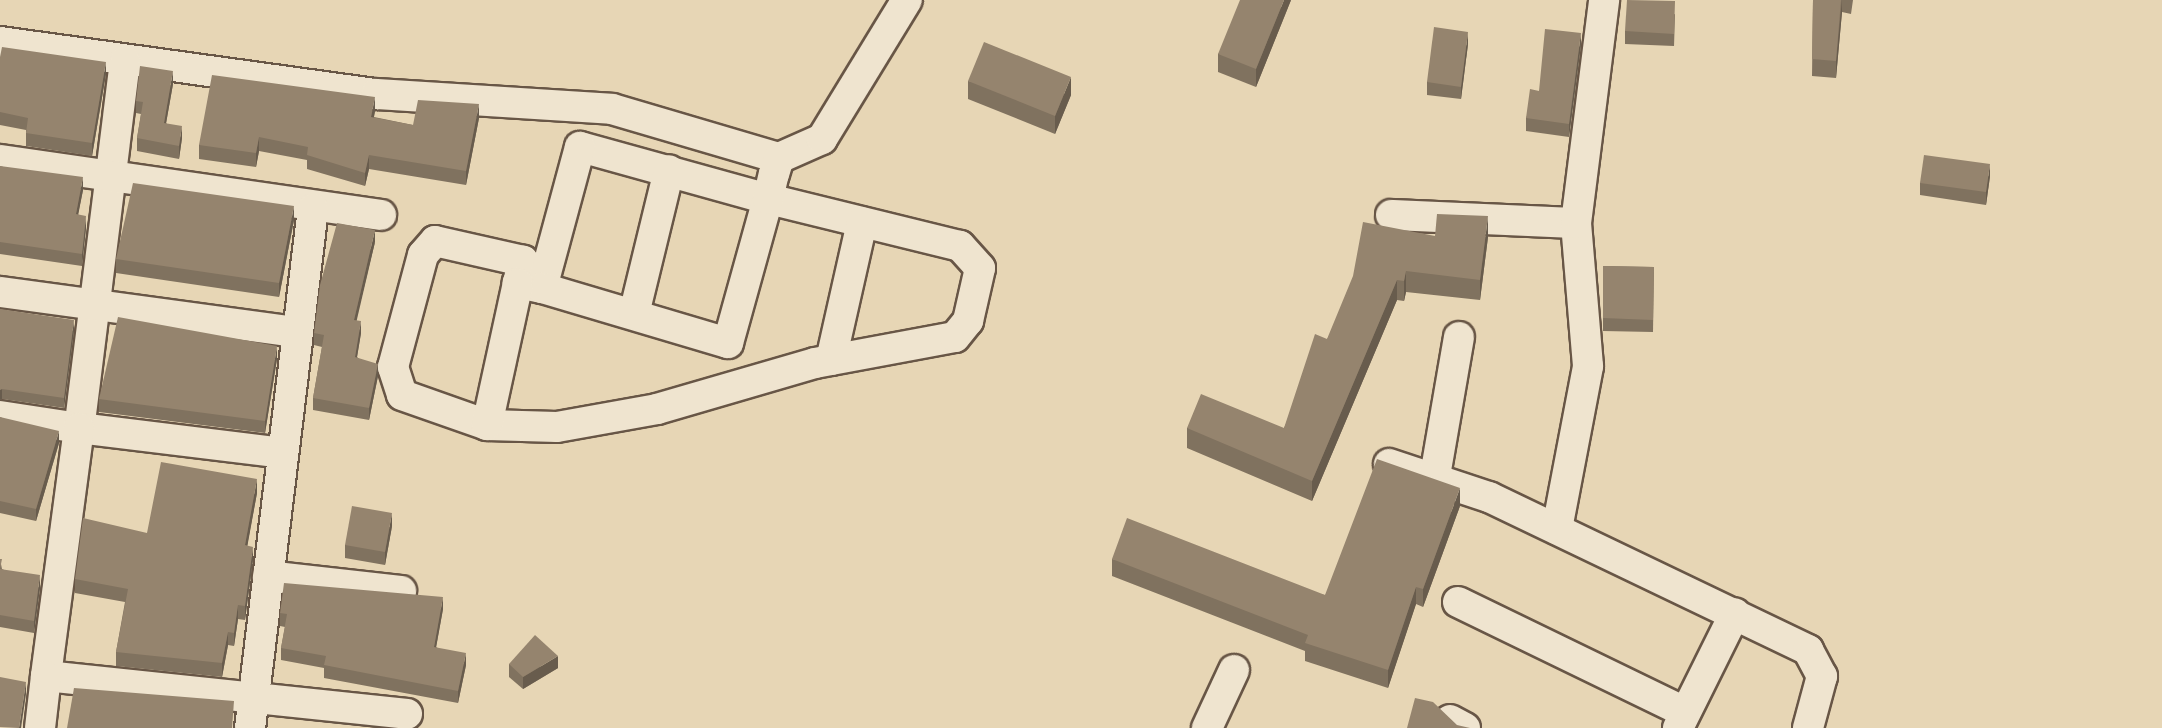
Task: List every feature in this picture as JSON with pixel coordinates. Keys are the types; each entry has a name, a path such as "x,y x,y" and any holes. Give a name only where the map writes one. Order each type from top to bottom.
{"street":[{"path":"0,42 376,94 600,108 779,158 822,139 907,0"},
{"path":"1557,529 1588,366 1576,223 1604,0"},
{"path":"40,728 108,176 125,61"},
{"path":"487,425 530,285 580,147 600,108"},
{"path":"530,285 523,261 435,241 423,255 394,367 402,395 487,425 592,423 831,360 956,337 968,321 981,268 960,246 768,199 580,147"},
{"path":"748,383 727,343 779,158"},
{"path":"0,160 313,209 381,215"},
{"path":"634,314 669,170"},
{"path":"250,728 294,332 313,209"},
{"path":"1391,215 1576,223"},
{"path":"831,360 862,222"},
{"path":"530,285 727,343"},
{"path":"0,292 294,332"},
{"path":"1435,477 1459,337"},
{"path":"0,416 282,453"},
{"path":"1389,464 1435,477 1557,529 1735,613 1815,657 1822,676 1808,728"},
{"path":"268,576 401,591"},
{"path":"1458,602 1682,720 1735,613"},
{"path":"1207,728 1234,670"},
{"path":"46,676 254,696 407,715"}],"building":[{"path":"1240,0 1284,0 1256,69 1218,54"},
{"path":"1627,0 1675,1 1674,34 1625,31"},
{"path":"1813,0 1841,0 1836,61 1812,59"},
{"path":"1434,27 1468,32 1461,87 1427,82"},
{"path":"1545,29 1581,33 1569,124 1526,118 1530,89 1539,91"},
{"path":"984,42 1071,77 1055,116 968,81"},
{"path":"2,47 106,62 92,143 26,133 28,118 0,112"},
{"path":"140,66 173,71 164,123 182,126 179,146 137,138 143,102 136,101"},
{"path":"212,75 375,97 371,117 413,125 418,100 479,104 466,171 369,155 365,173 307,155 308,147 259,137 256,153 199,145"},
{"path":"1924,155 1990,164 1986,192 1920,183"},
{"path":"0,166 83,177 76,214 86,216 82,254 0,242"},
{"path":"133,183 294,206 279,283 116,259"},
{"path":"1437,214 1488,216 1480,280 1406,271 1404,281 1397,280 1312,481 1187,428 1201,394 1284,428 1315,334 1327,339 1353,276 1363,222 1435,236"},
{"path":"337,223 375,230 354,320 361,321 355,357 378,364 369,408 313,398 324,335 314,333 320,285"},
{"path":"1603,266 1654,267 1653,320 1603,318"},
{"path":"0,309 74,320 64,398 0,390"},
{"path":"118,317 277,346 265,421 99,399"},
{"path":"0,417 59,431 36,509 0,501"},
{"path":"1377,459 1460,488 1423,589 1416,587 1388,670 1305,643 1308,635 1112,559 1127,518 1325,595"},
{"path":"161,462 257,479 245,545 253,547 245,606 238,605 234,633 228,632 222,663 116,652 128,589 75,579 83,518 147,533"},
{"path":"352,506 392,513 385,552 345,545"},
{"path":"0,569 40,575 34,621 0,615"},
{"path":"284,583 443,597 434,647 466,653 458,691 324,665 326,656 281,648 287,614 280,613"},
{"path":"535,635 558,656 523,677 509,664"},
{"path":"0,677 26,682 19,728 0,727"},
{"path":"74,688 234,701 232,728 67,728"},
{"path":"1415,698 1433,702 1457,725 1470,728 1407,728"}]}
